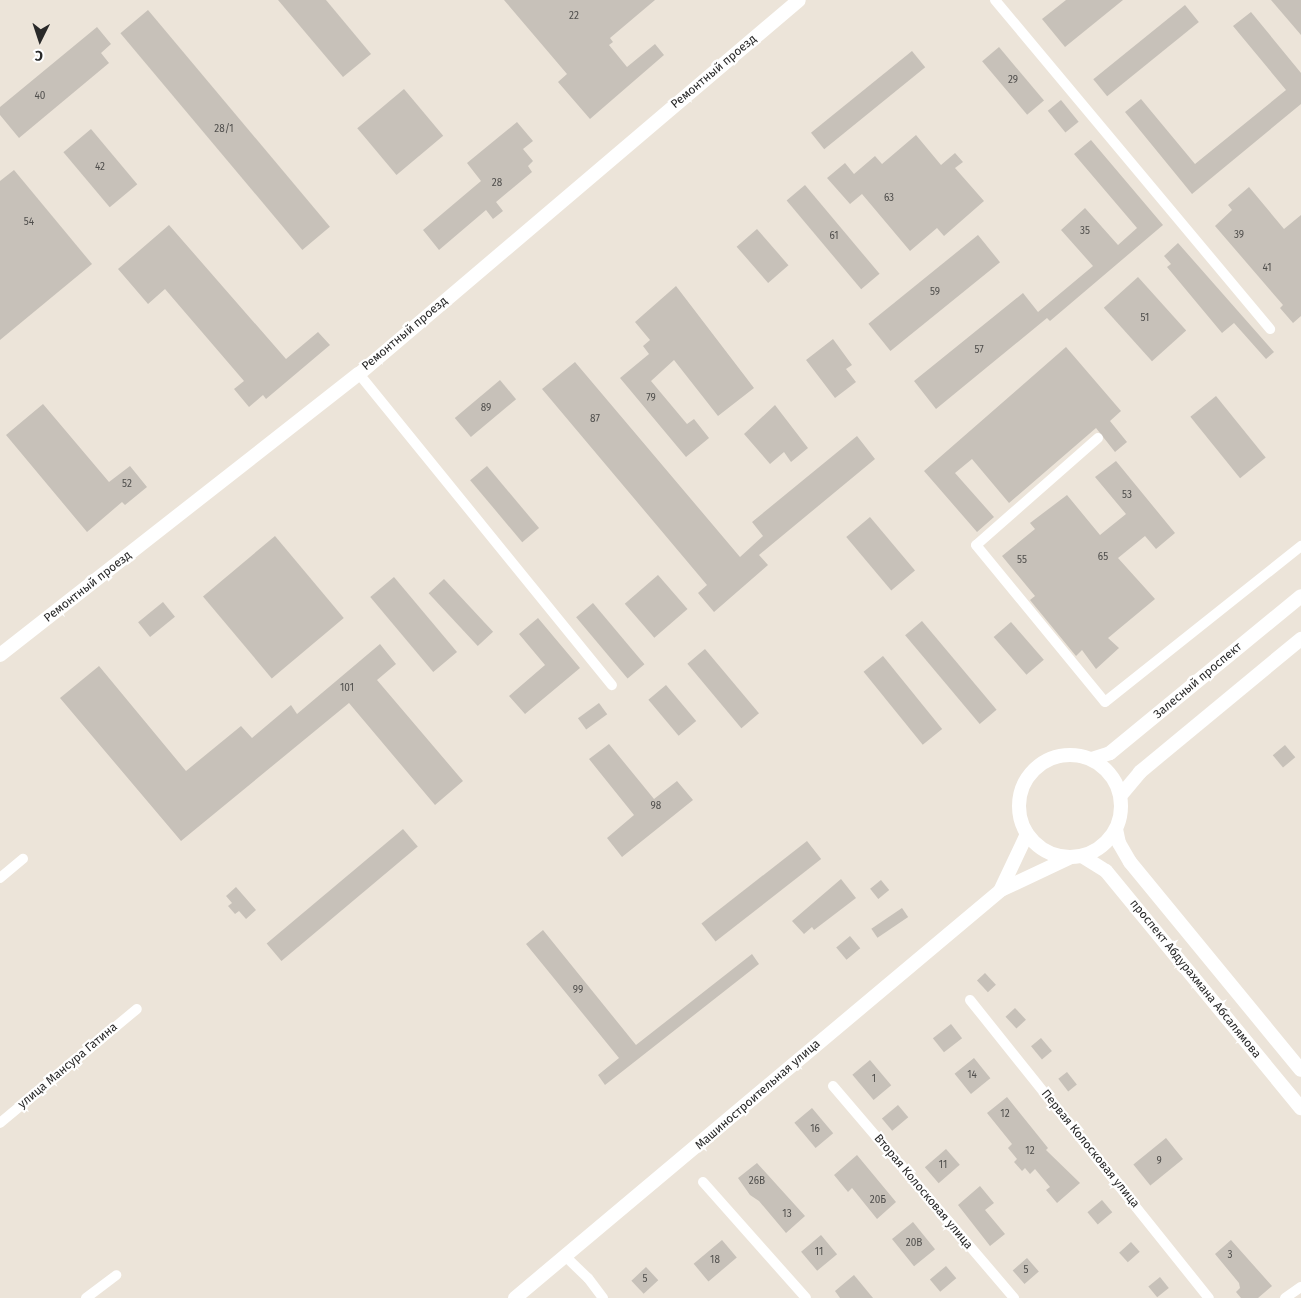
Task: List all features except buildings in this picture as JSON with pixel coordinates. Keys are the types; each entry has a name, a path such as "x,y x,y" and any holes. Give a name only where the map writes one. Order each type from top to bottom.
{"street":[{"name":"Ремонтный проезд","path":"0,655 359,374 799,0"},
{"path":"994,0 1270,329"},
{"path":"359,374 612,685"},
{"path":"1098,438 976,545 1104,702 1301,546"},
{"name":"Залесный проспект","path":"1092,758 1110,753 1301,596"},
{"path":"1121,795 1140,772 1301,639"},
{"path":"1075,754 1092,758 1115,780 1121,795 1120,818 1116,829 1096,850 1076,856 1047,852 1027,834 1018,804 1021,788 1028,775 1041,762 1057,756 1075,754"},
{"name":"проспект Абдурахмана Абсалямова","path":"1116,829 1119,843 1130,862 1301,1070"},
{"name":"Машиностроительная улица","path":"1001,890 1027,834"},
{"name":"Машиностроительная улица","path":"514,1298 1001,890 1076,856"},
{"name":"проспект Абдурахмана Абсалямова","path":"1076,856 1106,871 1301,1108"},
{"path":"0,878 23,859"},
{"name":"Первая Колосковая улица","path":"970,1000 1209,1298"},
{"name":"улица Мансура Гатина","path":"0,1123 137,1008"},
{"name":"Вторая Колосковая улица","path":"833,1086 1014,1298"},
{"path":"703,1182 806,1298"},
{"path":"565,1256 588,1278 603,1298"},
{"path":"86,1298 116,1275"},
{"path":"1285,1298 1301,1287"}]}
